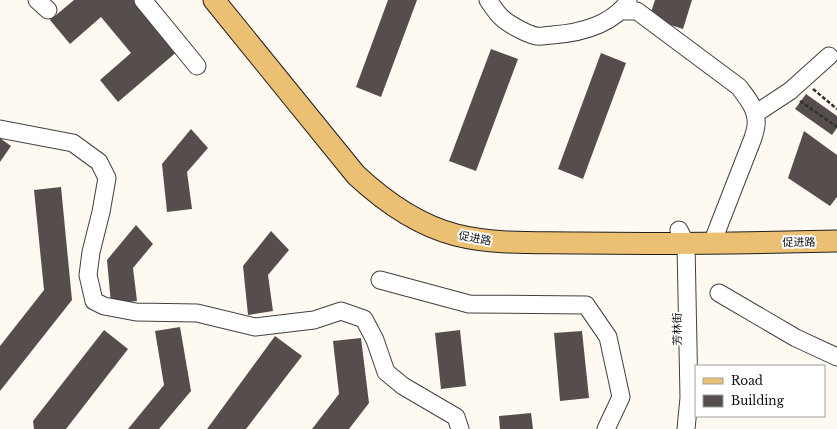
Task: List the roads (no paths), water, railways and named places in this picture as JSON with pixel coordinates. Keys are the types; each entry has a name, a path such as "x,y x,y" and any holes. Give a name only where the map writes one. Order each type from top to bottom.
{"main road":[{"name":"促进路","path":"214,0 356,175 393,207 432,227 455,235 498,242 680,239 837,228"},
{"name":"促进路","path":"230,0 366,167 383,184 419,208 451,221 477,227 680,239"},
{"name":"促进路","path":"715,236 837,242"}],"street":[{"path":"143,0 197,66"},
{"path":"488,0 502,18 518,28 536,36 582,31 602,23 625,6 636,11 739,87 751,102 755,114 756,125 753,138 715,236"},
{"path":"755,114 790,91 829,56"},
{"path":"0,129 73,143 99,162 107,178 101,212 91,252 88,275 94,300 104,306 136,312 197,313 255,327 314,320 341,311 364,319 375,340 386,372 403,386 456,417 460,429"},
{"path":"680,239 689,398 686,429"},
{"name":"芳林街","path":"675,429 678,395 680,239"},
{"path":"380,280 469,304 586,305 608,337 621,398 606,429"},
{"path":"719,293 796,338 837,357"}]}
